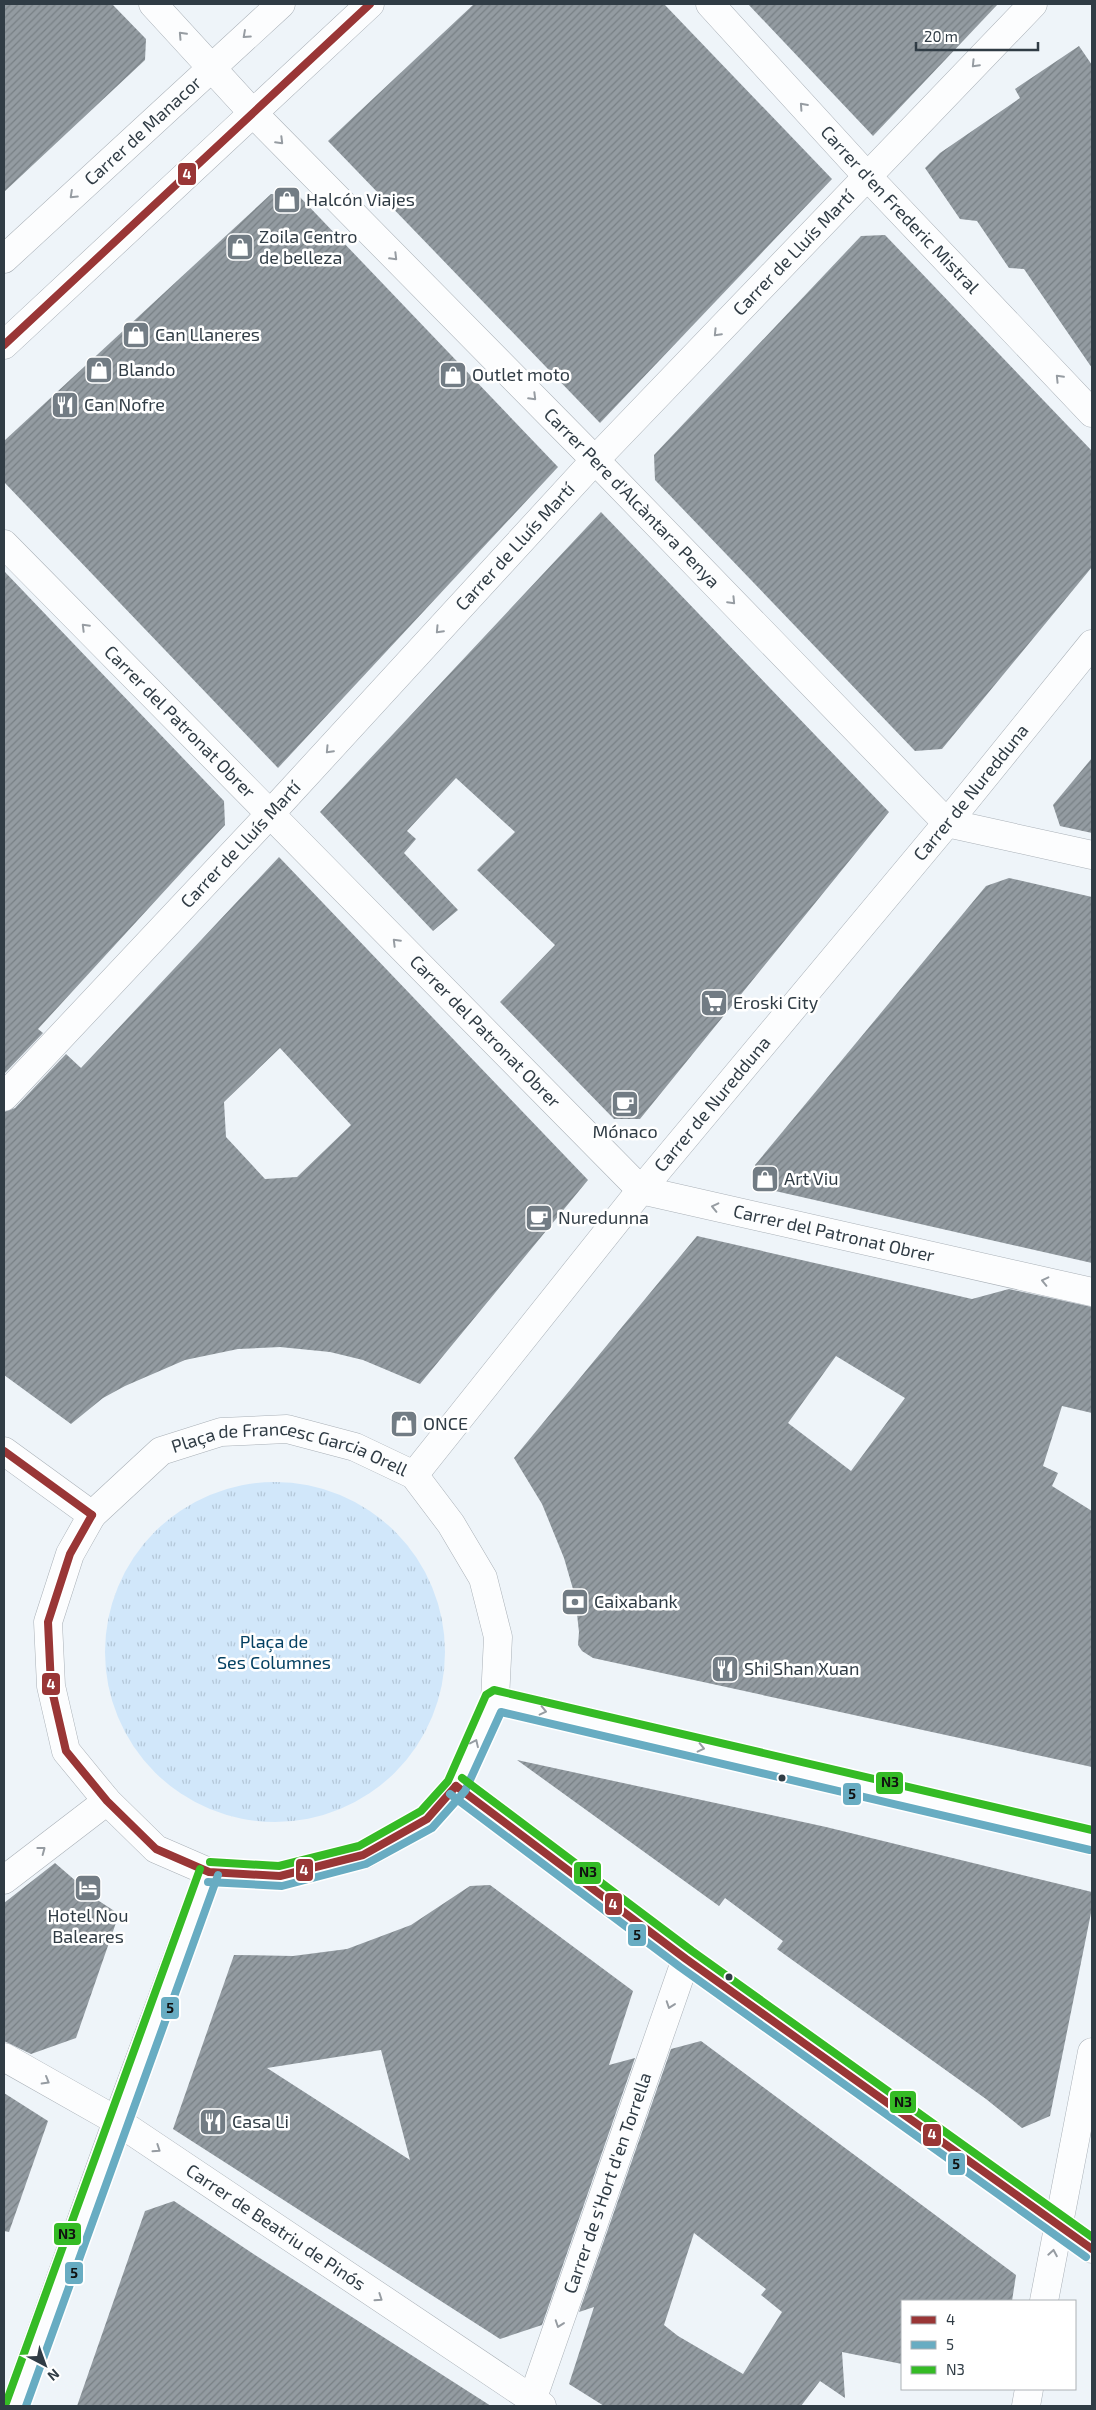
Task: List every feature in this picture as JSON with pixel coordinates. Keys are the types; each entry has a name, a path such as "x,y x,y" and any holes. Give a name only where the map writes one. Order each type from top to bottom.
{"street":[{"name":"Carrer Pere d'Alcàntara Penya","path":"152,4 252,112 595,460 947,823"},
{"name":"Carrer de Manacor","path":"4,259 281,4"},
{"path":"4,345 370,4"},
{"name":"Carrer d'en Frederic Mistral","path":"710,4 867,176 1092,413"},
{"name":"Carrer de Lluís Martí","path":"4,1097 270,814 595,460 1033,4"},
{"name":"Carrer del Patronat Obrer","path":"4,544 641,1190 1092,1292"},
{"name":"Carrer de Nuredduna","path":"414,1475 641,1190 947,823 1092,644"},
{"path":"947,823 1092,855"},
{"name":"Plaça de Francesc Garcia Orell","path":"287,1429 355,1447 414,1475 451,1524 483,1578 498,1637 495,1700 456,1786 427,1819 362,1855 280,1876 209,1872 156,1849 107,1801 66,1751 51,1686 48,1622 70,1554 92,1515 161,1451 221,1432 287,1429"},
{"path":"4,1451 92,1515"},
{"path":"495,1700 1092,1840"},
{"path":"456,1786 686,1959 1092,2250"},
{"path":"4,1880 107,1801"},
{"path":"15,2406 209,1872"},
{"name":"Carrer de s'Hort d'en Torrella","path":"535,2404 686,1959"},
{"path":"1044,2300 1092,2052"},
{"name":"Carrer de Beatriu de Pinós","path":"4,2057 117,2122 535,2404"},
{"path":"1026,2406 1029,2390"}],"green space":[{"name":"Plaça de Ses Columnes","path":"275,1482 308,1486 340,1495 369,1511 395,1532 416,1558 432,1587 441,1619 445,1652 441,1685 432,1717 416,1746 395,1772 369,1793 340,1809 308,1818 275,1822 242,1818 210,1809 181,1793 155,1772 134,1746 118,1717 109,1685 105,1652 109,1619 118,1587 134,1558 155,1532 181,1511 210,1495 242,1486"}],"building":[{"path":"4,4 112,4 146,39 145,60 4,192"},
{"path":"474,4 664,4 832,179 600,423 328,141"},
{"path":"748,4 998,4 873,136"},
{"path":"1079,46 1092,65 1092,368 1024,269 1009,268 977,221 960,219 925,168 940,153 1020,98 1015,89"},
{"path":"271,194 298,195 558,467 278,768 4,482 4,441"},
{"path":"885,235 1092,451 1092,567 942,749 915,751 655,480 654,455 861,236"},
{"path":"601,512 889,812 640,1119 614,1119 500,1002 555,945 477,870 515,832 456,778 407,831 416,839 404,853 458,910 433,931 320,812"},
{"path":"4,571 224,801 225,825 38,1029 43,1033 4,1074"},
{"path":"1092,758 1092,833 1060,826 1053,805"},
{"path":"279,857 588,1180 420,1384 363,1360 330,1352 280,1347 238,1349 185,1360 125,1386 103,1398 71,1424 4,1375 4,1112 15,1108 66,1054 81,1068","holes":["280,1048 351,1125 297,1177 265,1179 226,1137 224,1102"]},
{"path":"1009,878 1092,897 1092,1263 762,1188 755,1165 986,886"},
{"path":"697,1236 972,1299 1009,1289 1092,1307 1092,1413 1062,1406 1043,1466 1058,1473 1052,1486 1092,1511 1092,1767 593,1658 582,1651 578,1645 579,1632 575,1596 564,1558 542,1504 514,1458","holes":["836,1356 905,1398 851,1471 788,1423"]},
{"path":"517,1760 826,1827 1092,1892 1092,1908 1050,2116 1022,2128 986,2099 777,1949 783,1941 725,1898 719,1906"},
{"path":"55,1863 99,1901 119,1914 76,2038 31,2054 4,2041 4,1903"},
{"path":"490,1885 633,1991 609,2065 635,2058 542,2325 500,2339 173,2129 234,1955 293,1956 347,1949 411,1925 470,1886","holes":["381,2050 410,2160 267,2068"]},
{"path":"701,2041 1016,2275 1012,2300 901,2300 901,2364 842,2352 845,2398 820,2381 801,2406 604,2406 569,2384 594,2307 579,2312 671,2049","holes":["694,2233 766,2289 761,2295 782,2312 743,2374 678,2336 664,2325"]},
{"path":"4,2093 48,2121 9,2232 4,2231"},
{"path":"174,2201 491,2406 77,2406 145,2211"}],"transit line":[{"name":"4","path":"4,345 370,4"},
{"name":"4","path":"4,1451 92,1515"},
{"name":"4","path":"92,1515 70,1554 48,1622 51,1686 66,1751 107,1801 156,1849 209,1872 280,1876 363,1855 427,1819 456,1786"},
{"name":"N3","path":"210,1862 279,1866 359,1846 421,1811 448,1781 486,1695 494,1690 1092,1830"},
{"name":"5","path":"208,1882 282,1886 366,1864 432,1828 465,1791 501,1712 1090,1850"},
{"name":"N3","path":"462,1778 692,1951 1092,2237"},
{"name":"4","path":"456,1786 686,1959 1092,2249"},
{"name":"5","path":"450,1794 680,1967 1086,2257"},
{"name":"N3","path":"6,2403 200,1869"},
{"name":"5","path":"26,2406 218,1875"}],"place":[{"name":"Halcón Viajes","path":"287,200"},
{"name":"Zoila Centro de belleza","path":"240,247"},
{"name":"Can Llaneres","path":"136,335"},
{"name":"Blando","path":"99,370"},
{"name":"Outlet moto","path":"453,375"},
{"name":"Can Nofre","path":"65,405"},
{"name":"Eroski City","path":"714,1003"},
{"name":"Mónaco","path":"625,1104"},
{"name":"Art Viu","path":"765,1179"},
{"name":"Nuredunna","path":"539,1218"},
{"name":"ONCE","path":"404,1424"},
{"name":"Caixabank","path":"575,1602"},
{"name":"Shi Shan Xuan","path":"725,1669"},
{"name":"Hotel Nou Baleares","path":"88,1888"},
{"name":"Casa Li","path":"213,2122"}]}
